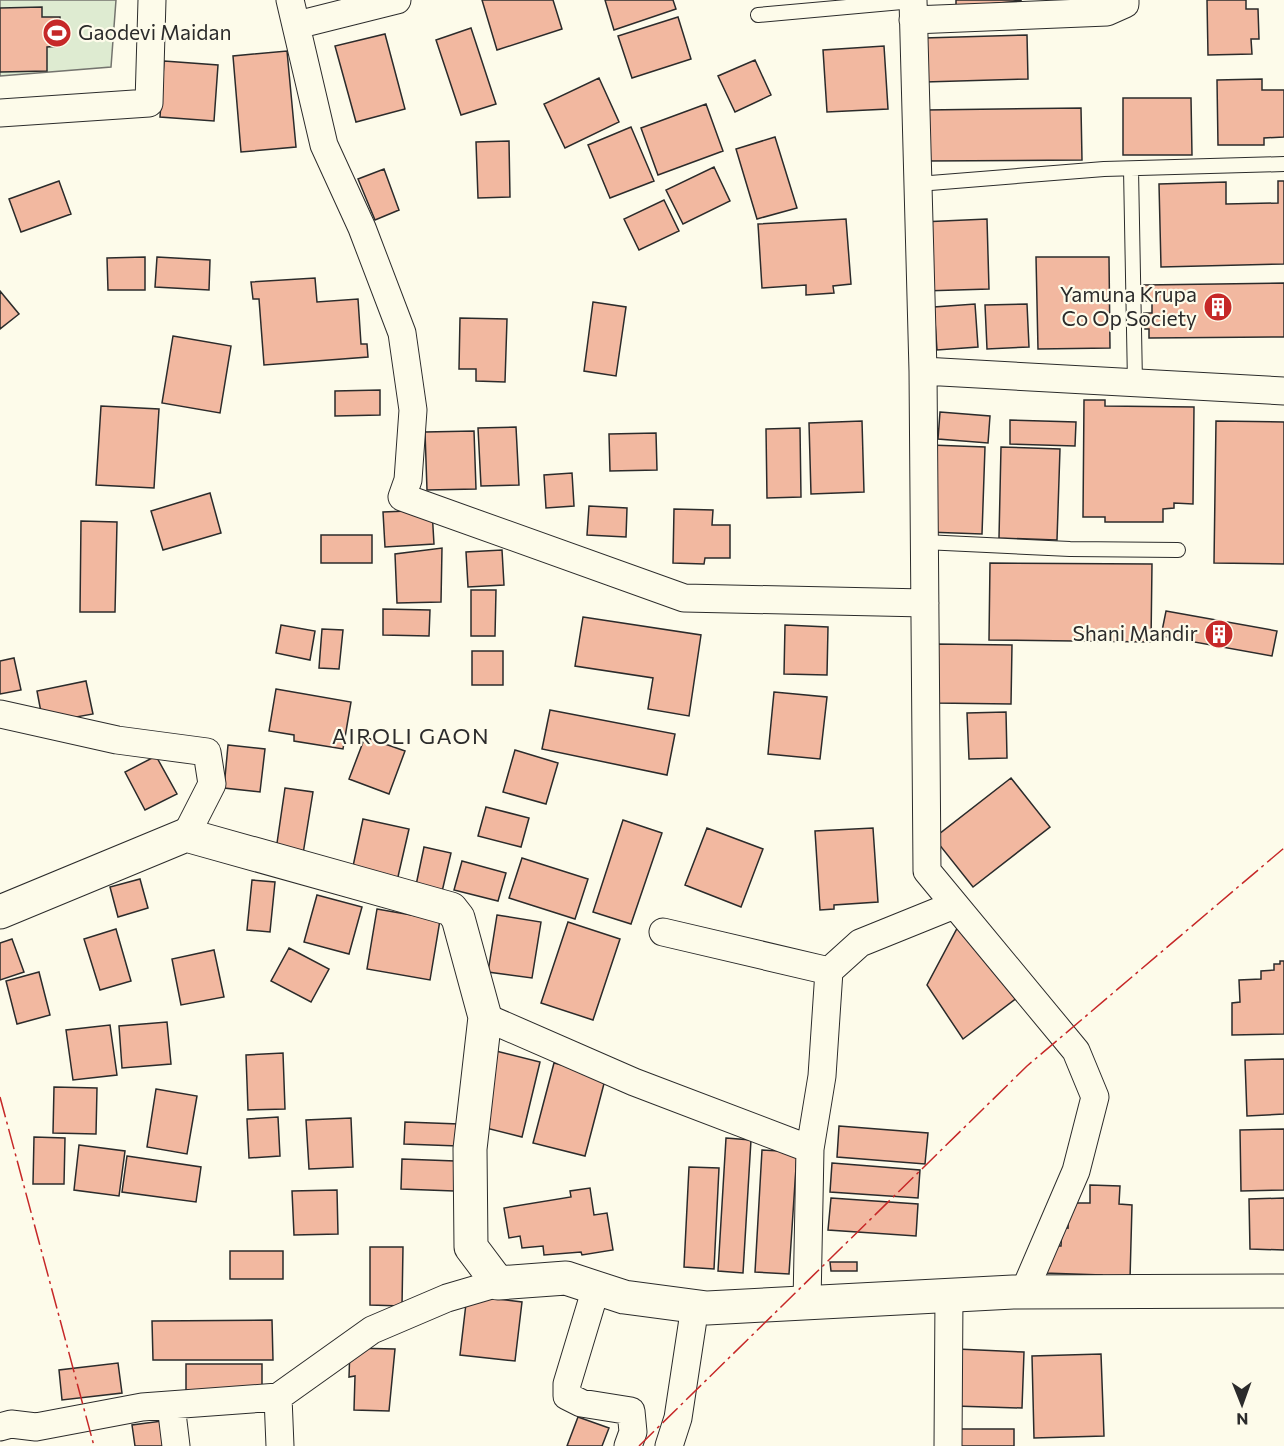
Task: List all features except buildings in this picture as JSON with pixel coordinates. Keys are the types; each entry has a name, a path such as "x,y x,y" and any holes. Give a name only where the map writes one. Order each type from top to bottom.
{"street":[{"path":"0,113 149,103 152,0"},
{"path":"398,0 294,12 324,145 362,228 402,333 413,410 408,480 402,497 684,598 925,603"},
{"path":"1024,1292 1076,1171 1095,1097 1076,1051 927,871 923,371 913,7 1107,12 1125,4 1125,0"},
{"path":"923,371 1284,391"},
{"path":"0,714 117,740 207,752 212,784 186,835"},
{"path":"0,912 186,835 451,909 458,918 485,1017 470,1149 471,1247 498,1283"},
{"path":"807,1303 810,1149 822,1076 829,971 860,942 954,905"},
{"path":"663,932 829,971"},
{"path":"485,1017 634,1082 810,1149"},
{"path":"0,1427 11,1424 37,1436 142,1407 278,1397 372,1330 447,1298 498,1283 566,1278 624,1297 707,1308 1024,1292 1284,1291"},
{"path":"596,1288 567,1384 567,1396 581,1402 631,1411 633,1432 628,1446"},
{"path":"948,1446 949,1296"},
{"path":"669,1446 678,1418 695,1306"},
{"path":"278,1397 280,1446"},
{"path":"171,1405 176,1446"}],"lane":[{"path":"758,15 913,7"},
{"path":"918,184 1131,169 1284,164"},
{"path":"1131,169 1135,383"},
{"path":"924,542 1070,549 1178,550"}],"green space":[{"name":"Gaodevi Maidan","path":"0,0 116,0 111,67 0,76"}],"power":[{"path":"639,1446 1027,1066 1284,848"},
{"path":"0,1097 94,1446"}],"place":[{"name":"Gaodevi Maidan","path":"57,33"},
{"name":"Yamuna Krupa Co Op Society","path":"1218,307"},
{"name":"Shani Mandir","path":"1219,634"}],"district":[{"name":"AIROLI GAON","path":"411,736"}]}
